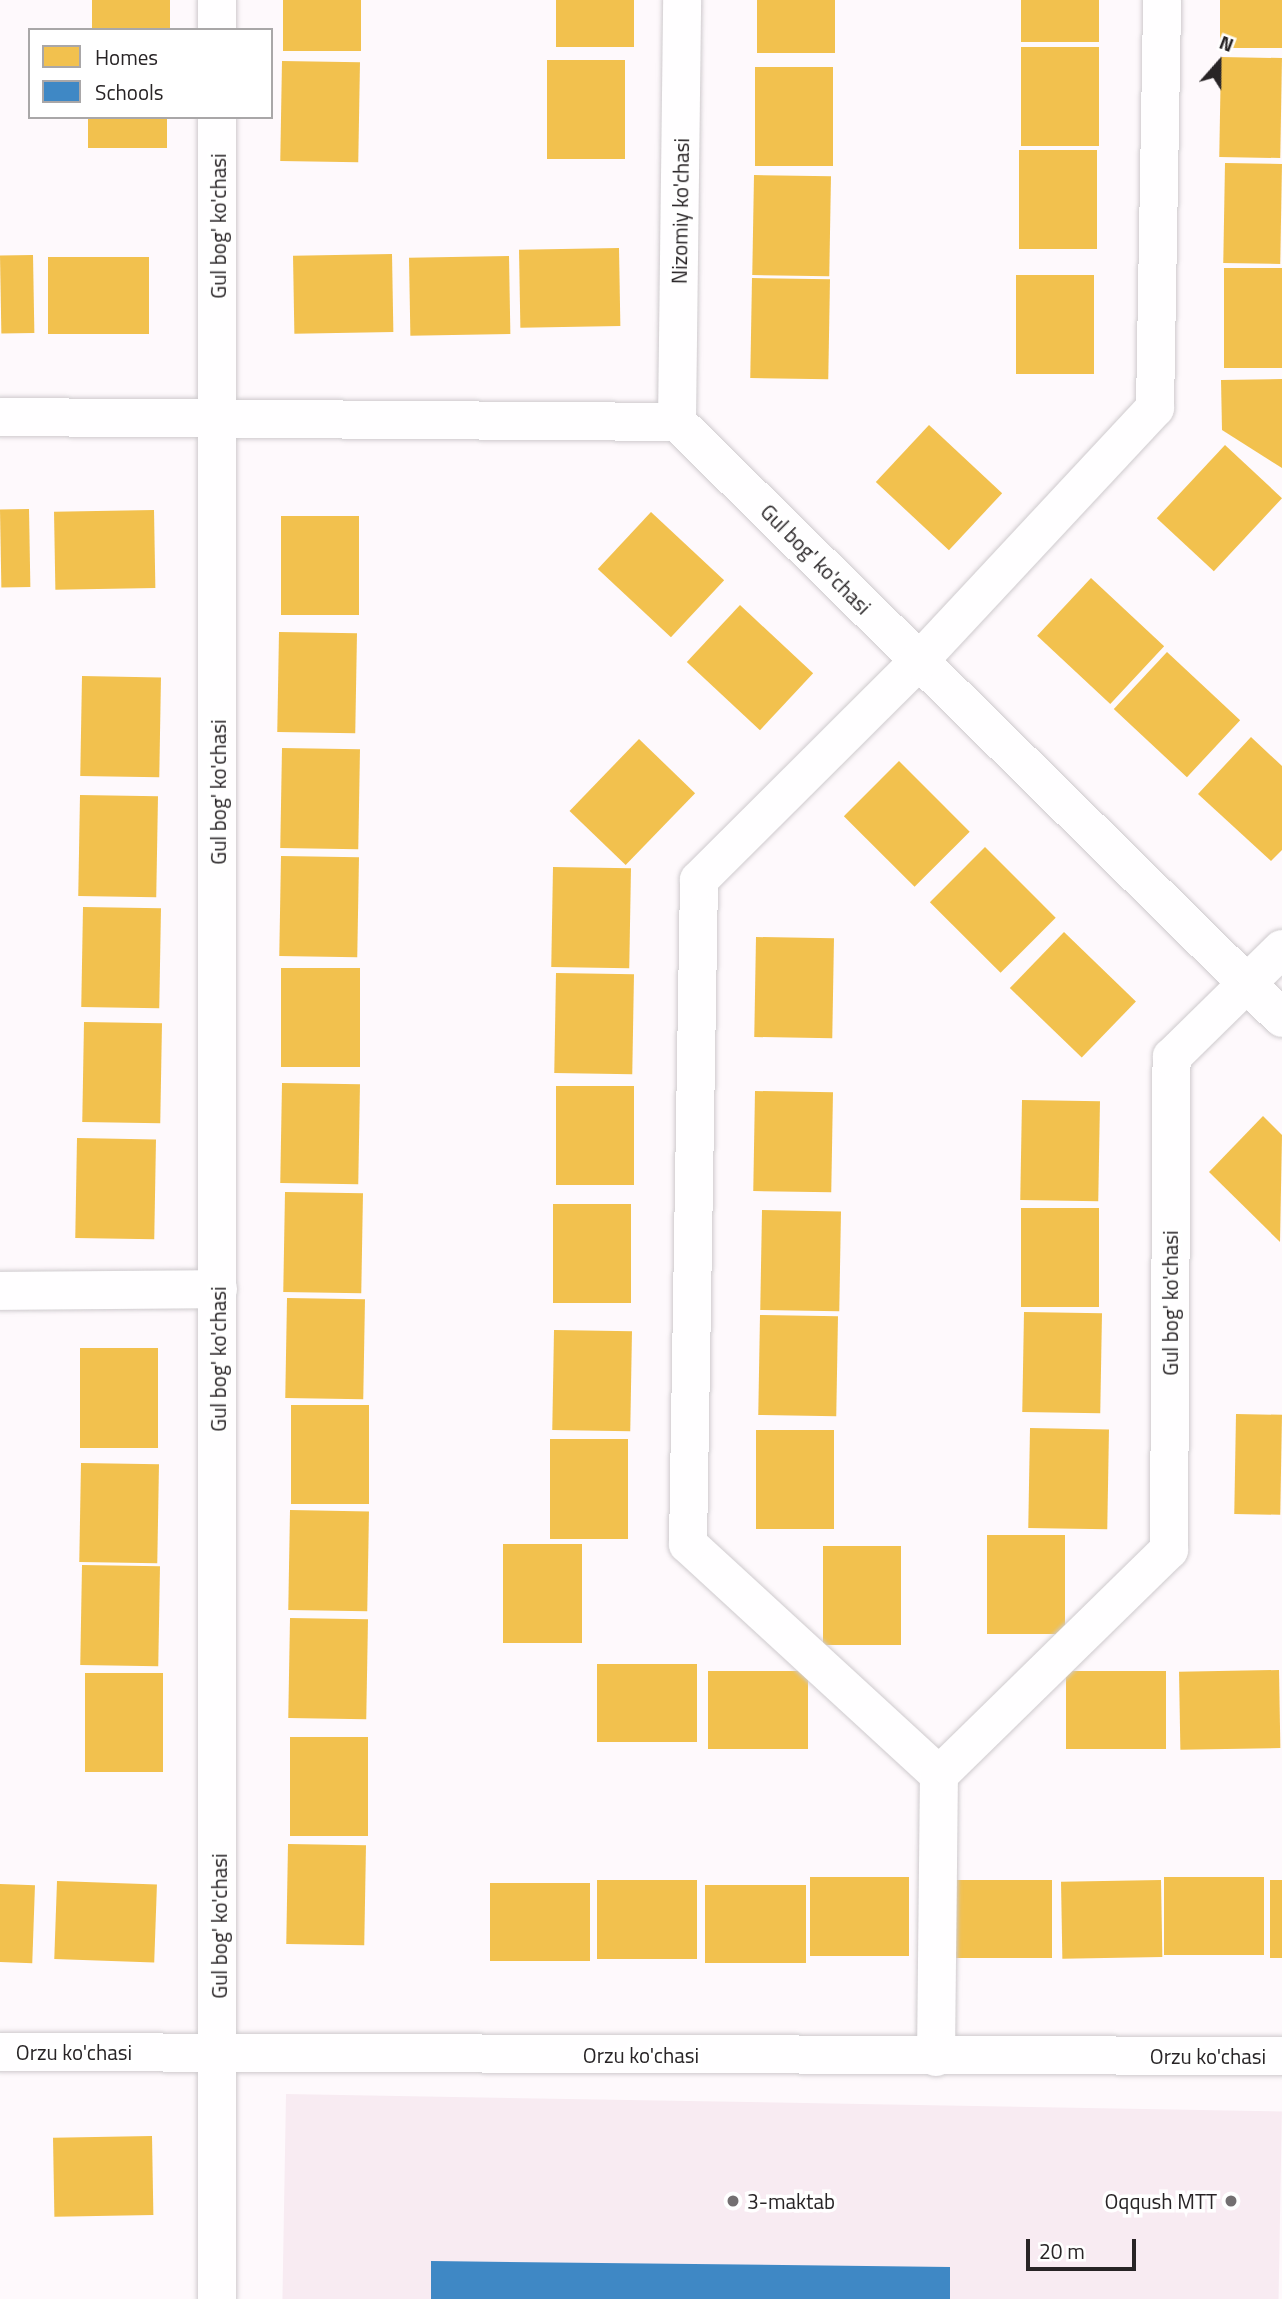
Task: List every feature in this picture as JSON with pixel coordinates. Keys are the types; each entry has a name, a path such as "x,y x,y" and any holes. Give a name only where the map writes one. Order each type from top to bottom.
{"street":[{"path":"217,0 217,28"},
{"name":"Nizomiy ko'chasi","path":"677,422 682,0"},
{"path":"936,2057 939,1775 688,1544 699,880 919,661 1155,408 1162,0"},
{"name":"Gul bog' ko'chasi","path":"217,119 218,2299"},
{"path":"0,417 677,422"},
{"name":"Gul bog' ko'chasi","path":"677,422 1282,1018"},
{"path":"1247,984 1282,949"},
{"name":"Gul bog' ko'chasi","path":"939,1775 1168,1550 1172,1057 1247,984"},
{"path":"0,1291 218,1289"},
{"name":"Orzu ko'chasi","path":"0,2052 1282,2056"}],"shaded area":[{"name":"3-maktab","path":"286,2094 1282,2111 1279,2299 282,2299"}],"building: Homes":[{"path":"92,0 170,0 170,28 92,28"},
{"path":"283,0 361,0 361,51 283,51"},
{"path":"556,0 634,0 634,47 556,47"},
{"path":"757,0 835,0 835,53 757,53"},
{"path":"1021,0 1099,0 1099,42 1021,42"},
{"path":"1220,0 1282,0 1282,48 1220,48"},
{"path":"1021,47 1099,47 1099,146 1021,146"},
{"path":"1221,57 1282,58 1280,158 1219,157"},
{"path":"547,60 625,60 625,159 547,159"},
{"path":"282,61 360,62 358,162 280,161"},
{"path":"755,67 833,67 833,166 755,166"},
{"path":"88,119 167,119 167,148 88,148"},
{"path":"1019,150 1097,150 1097,249 1019,249"},
{"path":"1225,163 1282,164 1280,264 1223,263"},
{"path":"754,175 831,176 829,276 752,275"},
{"path":"619,248 620,326 520,328 519,250"},
{"path":"392,254 393,332 294,334 293,256"},
{"path":"33,255 34,333 1,334 0,256"},
{"path":"509,256 510,334 410,336 409,258"},
{"path":"48,257 149,257 149,334 48,334"},
{"path":"1224,268 1282,268 1282,368 1224,368"},
{"path":"1016,275 1094,275 1094,374 1016,374"},
{"path":"752,278 830,279 828,379 750,378"},
{"path":"1282,379 1282,468 1222,430 1221,380"},
{"path":"929,425 1002,493 949,550 876,482"},
{"path":"1225,445 1282,498 1214,571 1157,518"},
{"path":"29,509 30,587 1,587 0,510"},
{"path":"154,510 155,588 55,590 54,512"},
{"path":"651,512 724,580 671,637 598,569"},
{"path":"281,516 359,516 359,615 281,615"},
{"path":"1091,578 1164,646 1110,704 1037,636"},
{"path":"740,605 813,673 760,730 687,662"},
{"path":"279,632 357,633 355,733 277,732"},
{"path":"1167,652 1240,720 1187,777 1114,709"},
{"path":"82,676 161,677 159,777 80,776"},
{"path":"1251,737 1282,766 1282,850 1271,861 1198,794"},
{"path":"639,739 695,793 626,865 570,811"},
{"path":"282,748 360,749 358,849 280,848"},
{"path":"899,761 970,832 915,887 844,816"},
{"path":"80,795 158,796 156,897 78,896"},
{"path":"985,847 1056,918 1001,973 930,902"},
{"path":"281,856 359,857 357,957 279,956"},
{"path":"553,867 631,868 629,968 551,967"},
{"path":"83,907 161,908 159,1008 81,1007"},
{"path":"1064,932 1136,1001 1082,1058 1010,988"},
{"path":"756,937 834,938 832,1038 754,1037"},
{"path":"281,968 360,968 360,1067 281,1067"},
{"path":"556,973 634,974 632,1074 554,1073"},
{"path":"84,1022 162,1023 160,1123 82,1122"},
{"path":"282,1083 360,1084 358,1184 280,1183"},
{"path":"556,1086 634,1086 634,1185 556,1185"},
{"path":"755,1091 833,1092 831,1192 753,1191"},
{"path":"1022,1100 1100,1101 1098,1201 1020,1200"},
{"path":"1263,1116 1282,1135 1280,1242 1209,1172"},
{"path":"77,1138 156,1139 154,1239 75,1238"},
{"path":"285,1192 363,1193 361,1293 283,1292"},
{"path":"553,1204 631,1204 631,1303 553,1303"},
{"path":"1021,1208 1099,1208 1099,1307 1021,1307"},
{"path":"762,1210 841,1211 839,1311 760,1310"},
{"path":"287,1298 365,1299 363,1399 285,1398"},
{"path":"1024,1312 1102,1313 1100,1413 1022,1412"},
{"path":"760,1315 838,1316 836,1416 758,1415"},
{"path":"554,1330 632,1331 630,1431 552,1430"},
{"path":"80,1348 158,1348 158,1448 80,1448"},
{"path":"291,1405 369,1405 369,1504 291,1504"},
{"path":"1236,1414 1282,1415 1280,1515 1234,1514"},
{"path":"1030,1428 1109,1429 1107,1529 1028,1528"},
{"path":"756,1430 834,1430 834,1529 756,1529"},
{"path":"550,1439 628,1439 628,1539 550,1539"},
{"path":"81,1463 159,1464 157,1563 79,1562"},
{"path":"290,1510 369,1511 367,1611 288,1610"},
{"path":"987,1535 1065,1535 1065,1634 987,1634"},
{"path":"503,1544 582,1544 582,1643 503,1643"},
{"path":"823,1546 901,1546 901,1645 823,1645"},
{"path":"82,1565 160,1566 158,1666 80,1665"},
{"path":"290,1618 368,1619 366,1719 288,1718"},
{"path":"597,1664 697,1664 697,1742 597,1742"},
{"path":"1279,1670 1280,1748 1180,1750 1179,1672"},
{"path":"708,1671 808,1671 808,1749 708,1749"},
{"path":"1066,1671 1166,1671 1166,1749 1066,1749"},
{"path":"85,1673 163,1673 163,1772 85,1772"},
{"path":"290,1737 368,1737 368,1836 290,1836"},
{"path":"288,1844 366,1845 364,1945 286,1944"},
{"path":"810,1877 909,1877 909,1956 810,1956"},
{"path":"1164,1877 1264,1877 1264,1955 1164,1955"},
{"path":"597,1880 697,1880 697,1959 597,1959"},
{"path":"952,1880 1052,1880 1052,1958 952,1958"},
{"path":"1161,1880 1162,1957 1062,1959 1061,1882"},
{"path":"1270,1880 1282,1880 1282,1958 1270,1958"},
{"path":"57,1881 157,1884 154,1962 54,1959"},
{"path":"490,1883 590,1883 590,1961 490,1961"},
{"path":"0,1884 35,1885 32,1963 0,1962"},
{"path":"705,1885 806,1885 806,1963 705,1963"},
{"path":"152,2136 153,2215 54,2217 53,2138"}],"building: Schools":[{"path":"431,2261 950,2267 950,2299 431,2299"}],"place":[{"name":"3-maktab","path":"733,2201"},
{"name":"Oqqush MTT","path":"1231,2201"}]}
